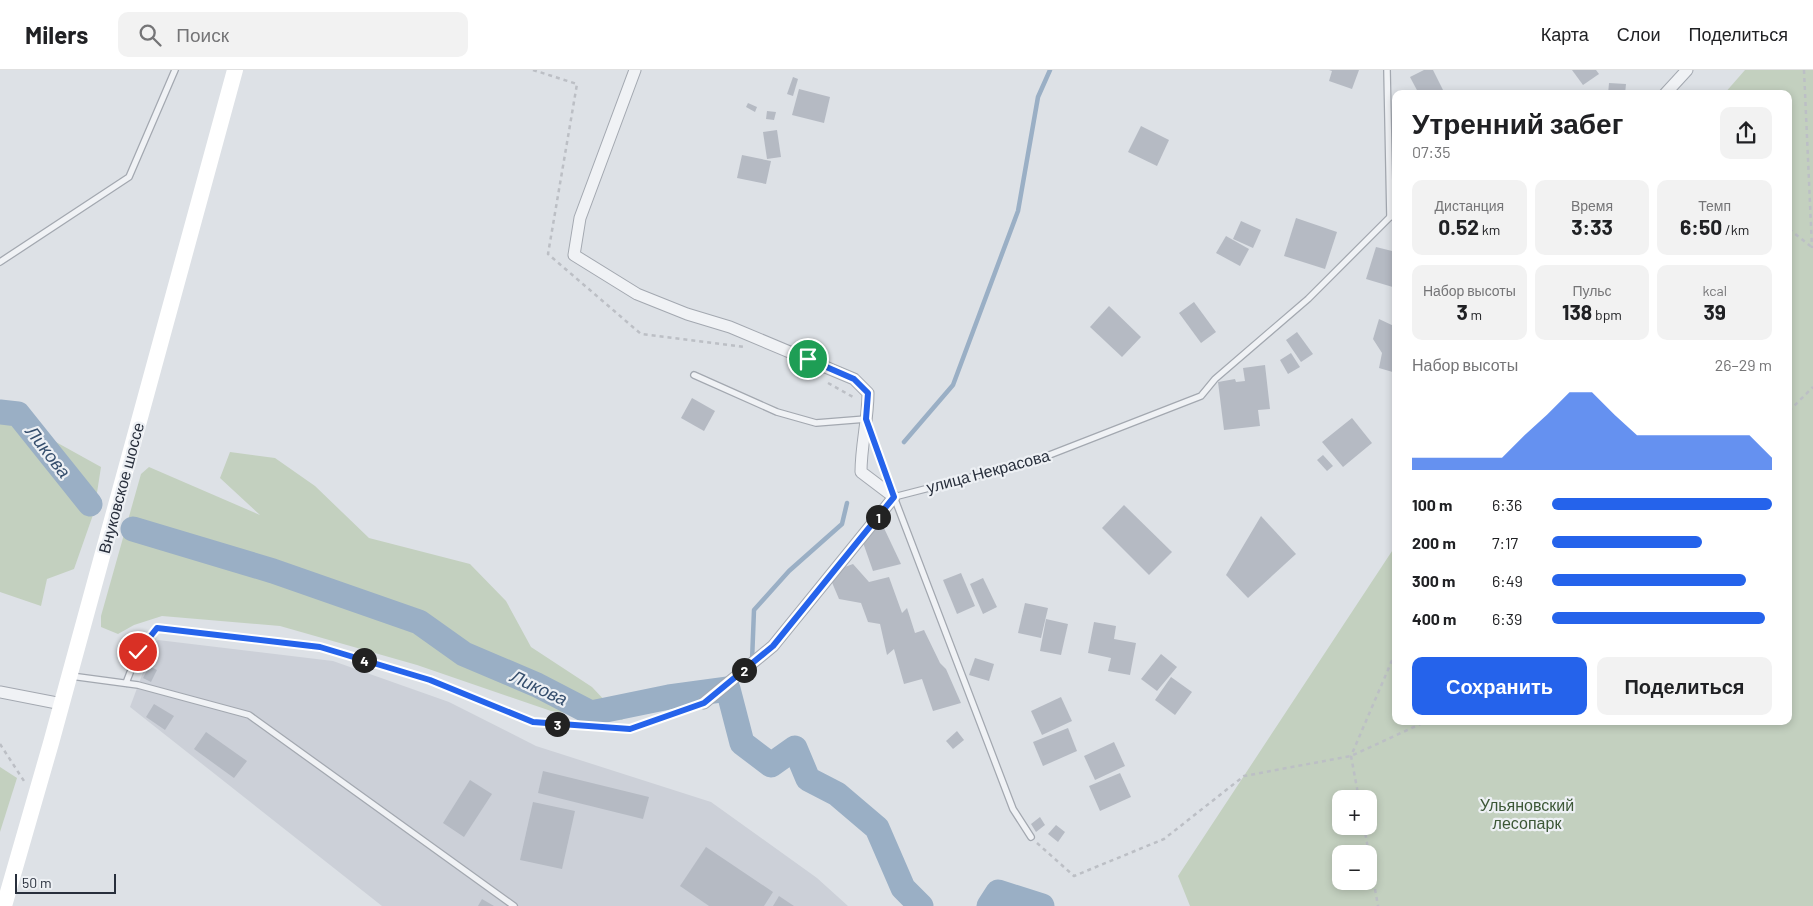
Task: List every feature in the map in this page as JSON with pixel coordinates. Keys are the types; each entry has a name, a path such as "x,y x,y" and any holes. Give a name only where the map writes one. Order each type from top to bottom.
{"main road":[{"name":"Внуковское шоссе","path":"4,906 62,704 235,70"}],"street":[{"path":"635,70 580,218 574,255 637,294 687,314 730,327 854,379 868,393 861,449 861,472 894,497 773,646 704,703"},
{"path":"1669,90 1687,70"},
{"path":"0,692 62,704"}],"lane":[{"path":"0,262 129,177 175,70"},
{"path":"1387,70 1390,217"},
{"name":"улица Некрасова","path":"894,497 1034,461 1201,396 1215,379 1308,299 1390,217"},
{"path":"694,375 777,412 816,423 866,419"},
{"path":"894,497 1013,808 1031,837"},
{"path":"126,683 138,652 157,628 320,647 430,680 533,722 630,729 704,703"},
{"path":"69,676 126,683 250,715 514,906"}],"path":[{"path":"533,70 577,84 548,254 641,334 745,348"},
{"path":"1804,70 1813,248"},
{"path":"1792,231 1813,248"},
{"path":"821,379 860,401 866,419"},
{"path":"1792,408 1813,387"},
{"path":"875,445 894,497"},
{"path":"1357,790 1351,756 1392,661"},
{"path":"1031,837 1074,876 1164,839 1244,776 1351,756 1418,725"},
{"path":"0,744 24,781"},
{"path":"1366,835 1378,906"}],"shaded area":[{"path":"158,640 333,661 449,702 536,746 711,802 817,878 848,906 382,906 130,707 154,643"}],"green space":[{"name":"Ульяновский лесопарк","path":"1745,70 1813,70 1813,906 1190,906 1178,876 1392,551 1392,725 1792,725 1792,90 1728,90"},
{"path":"0,411 101,467 94,512 74,569 47,579 41,606 0,592"},
{"path":"230,452 275,458 315,486 369,538 470,564 506,601 531,647 592,687 623,720 551,711 417,665 280,626 162,616 134,625 118,634 101,627 101,616 141,474 149,467 260,515 220,478"},
{"path":"0,767 17,778 0,832"}],"building":[{"path":"1329,70 1359,70 1352,89 1329,81 1332,71"},
{"path":"1424,70 1433,70 1443,90 1417,90 1410,77"},
{"path":"1572,70 1596,70 1599,74 1583,85"},
{"path":"793,77 798,79 793,96 787,94"},
{"path":"1609,83 1626,84 1625,90 1608,90"},
{"path":"799,89 830,97 824,123 792,115"},
{"path":"748,103 757,107 755,112 746,107"},
{"path":"767,111 776,112 774,120 766,119"},
{"path":"1141,126 1169,140 1157,166 1128,152"},
{"path":"777,130 781,157 767,159 763,132"},
{"path":"742,155 771,161 766,184 737,178"},
{"path":"1296,218 1337,232 1325,269 1284,256"},
{"path":"1241,221 1261,230 1253,248 1233,239"},
{"path":"1226,236 1249,249 1240,266 1216,253"},
{"path":"1376,247 1392,251 1392,287 1366,279"},
{"path":"1194,302 1216,332 1201,343 1179,313"},
{"path":"1109,306 1141,337 1122,357 1090,327"},
{"path":"1379,319 1392,325 1392,372 1379,368 1382,353 1373,339"},
{"path":"1297,332 1313,354 1301,362 1286,340"},
{"path":"1291,353 1300,367 1288,374 1280,360"},
{"path":"1265,365 1270,409 1258,410 1260,426 1224,430 1218,382 1235,379 1236,382 1245,381 1243,368"},
{"path":"692,398 715,411 704,431 681,418"},
{"path":"1352,418 1372,443 1343,467 1322,442"},
{"path":"1323,455 1333,466 1327,471 1317,460"},
{"path":"1124,505 1172,552 1149,575 1102,528"},
{"path":"1261,516 1296,554 1248,598 1226,575"},
{"path":"883,526 901,564 873,571 860,534"},
{"path":"853,564 869,582 889,577 902,613 907,608 915,633 924,630 940,663 946,669 961,703 933,711 922,679 904,684 894,649 887,655 880,624 868,622 861,603 839,599 828,573"},
{"path":"961,573 975,606 957,614 943,580"},
{"path":"983,578 997,607 983,614 970,584"},
{"path":"1025,603 1048,608 1041,638 1018,633"},
{"path":"1046,619 1068,624 1061,655 1040,651"},
{"path":"1094,622 1116,626 1114,639 1136,643 1130,675 1108,671 1111,658 1088,653"},
{"path":"1161,654 1177,667 1157,691 1141,679"},
{"path":"975,658 994,664 989,681 969,675"},
{"path":"149,666 157,670 151,682 143,678"},
{"path":"1171,677 1192,692 1175,715 1155,700"},
{"path":"1061,697 1072,721 1042,735 1031,711"},
{"path":"154,704 174,716 165,730 146,717"},
{"path":"1068,728 1077,751 1043,766 1033,742"},
{"path":"957,731 964,740 953,749 946,741"},
{"path":"206,732 247,761 234,778 194,749"},
{"path":"1114,742 1125,766 1095,780 1084,756"},
{"path":"543,771 649,797 643,819 538,793"},
{"path":"1120,773 1131,797 1100,811 1089,786"},
{"path":"470,780 492,794 464,837 443,823"},
{"path":"533,802 575,811 562,869 520,860"},
{"path":"1040,817 1045,825 1036,832 1031,824"},
{"path":"1056,825 1065,832 1058,842 1048,834"},
{"path":"706,847 773,892 764,906 709,906 680,886"},
{"path":"779,896 794,906 773,906"},
{"path":"482,899 494,906 478,906"}],"waterway":[{"path":"904,442 953,385 1018,211 1038,97 1050,70"},
{"name":"Ликова","path":"0,412 18,414 90,504"},
{"path":"752,661 754,610 789,571 842,524 847,503"},
{"name":"Ликова","path":"133,529 273,571 419,622 464,654 537,685 591,713 669,697 728,689 742,743 771,765 795,748 808,779 837,794 877,828 903,888 921,906"},
{"name":"Ликова","path":"989,906 998,892 1042,906"}],"route":[{"path":"138,652 157,628 320,647 430,680 533,722 630,729 704,703 773,646 894,497 866,419 868,393 854,379 808,359"}]}
